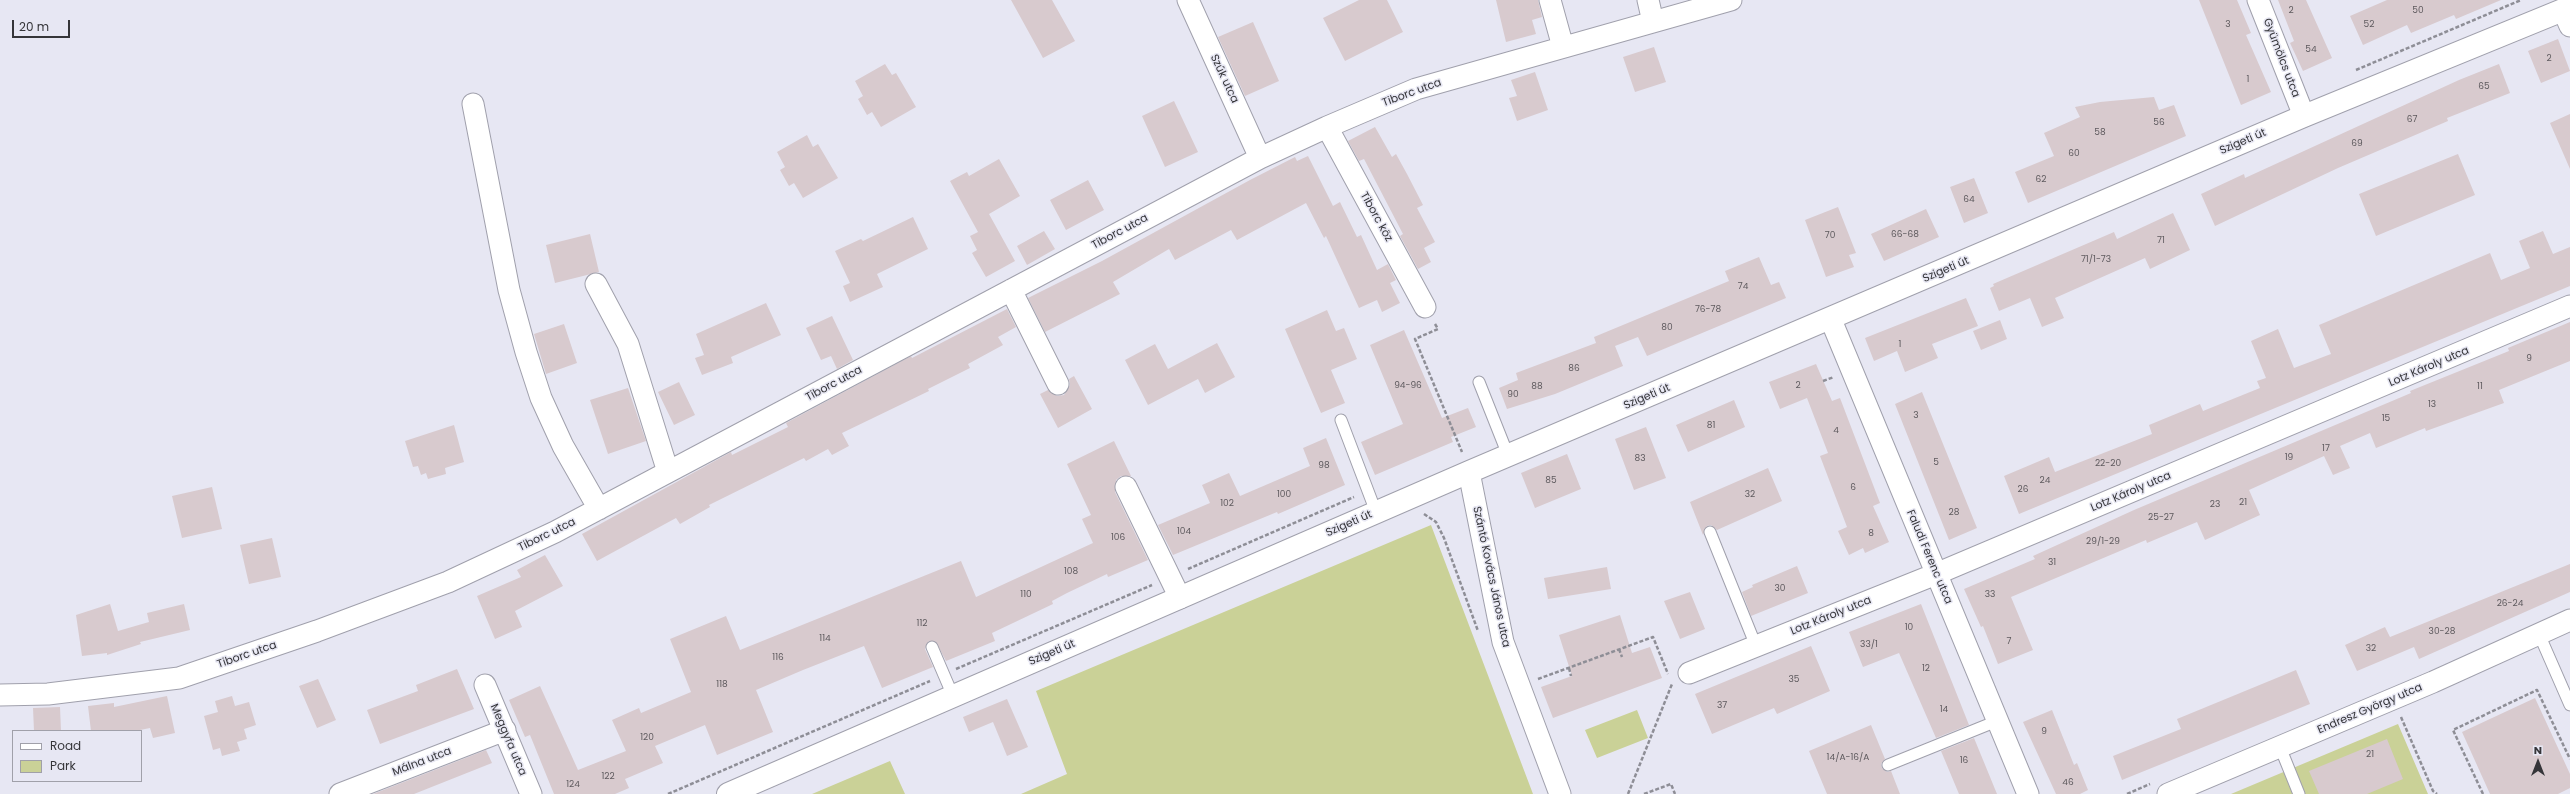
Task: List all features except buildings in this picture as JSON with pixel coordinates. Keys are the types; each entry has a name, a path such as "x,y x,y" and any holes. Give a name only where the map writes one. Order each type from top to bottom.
{"street":[{"name":"Szűk utca","path":"1188,0 1260,158"},
{"path":"1550,0 1563,47"},
{"path":"1648,0 1653,22"},
{"name":"Tiborc utca","path":"0,695 48,694 179,678 317,631 448,582 555,532 1260,158 1327,127 1416,89 1731,0"},
{"name":"Gyümölcs utca","path":"2258,0 2304,116"},
{"name":"Szigeti út","path":"728,794 1508,455 1831,320 2304,116 2568,14"},
{"path":"473,104 509,290 526,352 541,398 563,446 599,509"},
{"name":"Tiborc köz","path":"1327,127 1425,306"},
{"path":"596,284 628,344 668,472"},
{"path":"1011,290 1058,384"},
{"name":"Lotz Károly utca","path":"1689,673 1936,574 2570,306"},
{"name":"Faludi Ferenc utca","path":"1831,320 2028,794"},
{"name":"Szántó Kovács János utca","path":"1469,472 1504,642 1560,794"},
{"path":"1126,487 1180,598"},
{"name":"Endresz György utca","path":"2168,794 2280,747 2570,620"},
{"name":"Meggyfa utca","path":"485,686 531,794"},
{"name":"Málna utca","path":"340,794 505,730"}],"lane":[{"path":"1479,382 1508,455"},
{"path":"1341,420 1376,512"},
{"path":"1710,532 1756,646"},
{"path":"2539,634 2570,706"},
{"path":"932,647 953,696"},
{"path":"1888,765 1997,721"},
{"path":"2280,747 2299,794"}],"path":[{"path":"1438,329 1415,339 1462,451 1469,472"},
{"path":"1823,382 1839,375"},
{"path":"1454,454 1462,451"},
{"path":"668,794 1368,491"},
{"path":"1419,511 1436,522 1444,538"},
{"path":"1533,681 1653,637 1672,684"},
{"path":"1619,649 1622,657"},
{"path":"1568,668 1571,676"},
{"path":"1628,794 1672,684 1689,673"},
{"path":"2483,794 2453,730 2537,690 2570,759"},
{"path":"2393,698 2433,791 2437,794"},
{"path":"1644,794 1672,784 1675,794"}],"green space":[{"path":"1431,525 1533,794 1021,794 1067,774 1036,691"},
{"path":"1637,710 1648,738 1597,758 1585,730"},
{"path":"2398,724 2428,794 2231,794"},
{"path":"890,761 905,794 812,794"}]}
